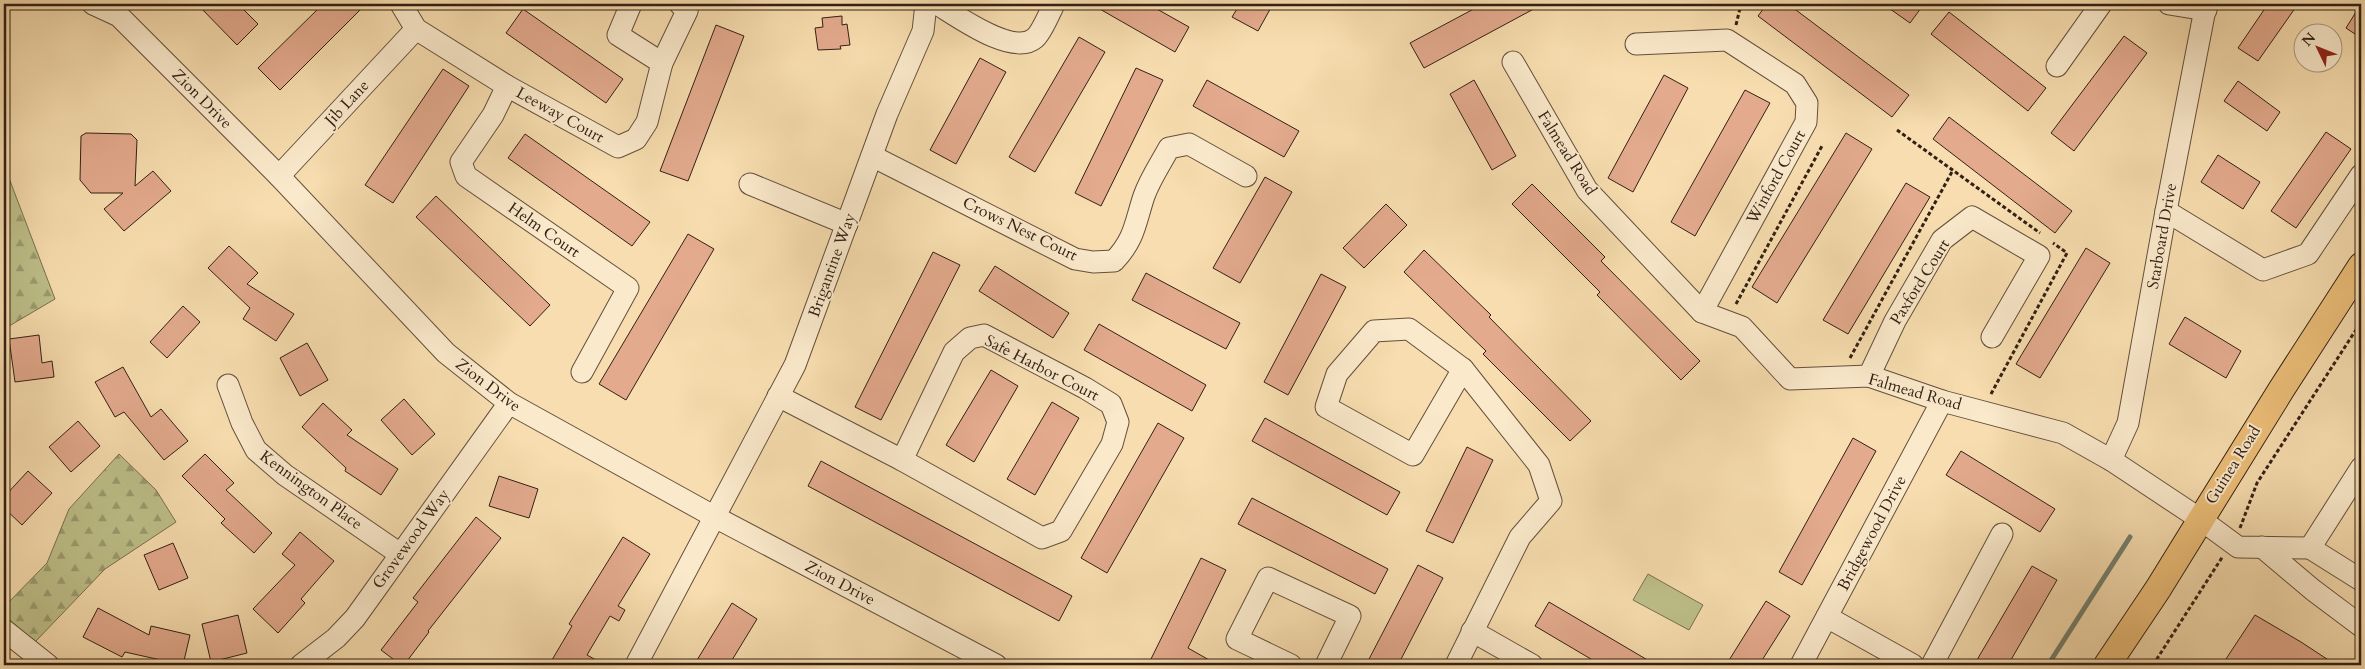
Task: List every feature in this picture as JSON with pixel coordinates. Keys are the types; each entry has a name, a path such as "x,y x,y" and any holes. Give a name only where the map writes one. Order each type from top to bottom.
{"main road":[{"name":"Guinea Road","path":"2107,665 2158,589 2200,519 2361,266"}],"street":[{"name":"Zion Drive","path":"93,4 118,16 279,176 446,353 509,403 715,517 996,665"},
{"path":"401,4 416,30"},
{"path":"631,4 618,35 662,63"},
{"name":"Leeway Court","path":"416,30 507,86 618,147 636,139 647,122 662,63 687,11 680,4"},
{"name":"Brigantine Way","path":"636,665 795,365 887,114 923,31 926,4"},
{"path":"937,4 987,34 1007,41 1023,43 1036,38 1054,4"},
{"path":"2057,66 2102,4"},
{"path":"2169,4 2206,7"},
{"name":"Starboard Drive","path":"2111,460 2128,422 2166,211 2206,7"},
{"name":"Jib Lane","path":"279,176 416,30"},
{"name":"Winford Court","path":"1636,44 1728,40 1794,84 1807,103 1806,122 1702,312"},
{"name":"Falmead Road","path":"1513,62 1587,190 1702,312 1742,327 1790,379 1869,376 1942,401 2063,433 2111,460 2234,543"},
{"name":"Helm Court","path":"507,86 493,115 461,162 466,176 628,288 582,372"},
{"name":"Crows Nest Court","path":"872,156 1075,258 1093,262 1114,261 1126,248 1136,225 1144,194 1169,148 1189,144 1246,176"},
{"path":"2166,211 2263,270 2308,254 2361,174"},
{"path":"750,184 847,224"},
{"name":"Paxford Court","path":"1869,376 1895,321 1942,240 1972,217 2039,256 1992,337"},
{"path":"1456,665 1520,537 1551,501 1539,465 1464,369 1409,328 1374,331 1337,374 1326,407 1414,455 1464,369"},
{"name":"Safe Harbor Court","path":"778,396 902,460 1042,538 1061,531 1112,444 1118,422 1111,404 1086,388 984,335 970,338 954,352 902,460"},
{"name":"Kennington Place","path":"228,385 242,423 256,450 285,475 400,554"},
{"name":"Bridgewood Drive","path":"1801,665 1942,401"},
{"name":"Grovewood Way","path":"302,665 336,638 354,618 509,403"},
{"path":"2310,548 2361,468"},
{"path":"1932,665 2002,534"},
{"path":"2234,543 2262,547 2310,548 2361,580"},
{"path":"2262,547 2312,590 2361,626"},
{"path":"1291,665 1238,639 1268,578 1350,616 1326,665"},
{"path":"1827,617 1913,665"},
{"path":"4,630 48,665"},
{"path":"1472,631 1532,665"}],"path":[{"path":"1897,130 2044,236"},
{"path":"1736,304 1822,146"},
{"path":"1850,358 1953,170"},
{"path":"1991,394 2067,253 2052,242"},
{"path":"2153,665 2234,543 2257,483 2361,322"}],"green space":[{"path":"4,165 55,299 4,329"},
{"path":"119,454 156,490 176,522 105,569 35,642 4,615 4,607 47,563 69,509"},
{"path":"1648,574 1703,605 1689,630 1633,600"}],"building":[{"path":"197,4 238,4 258,24 237,45"},
{"path":"323,4 366,4 280,90 258,68"},
{"path":"1091,4 1148,4 1189,27 1175,52"},
{"path":"1240,4 1273,4 1258,31 1232,17"},
{"path":"1483,4 1543,4 1424,68 1410,43"},
{"path":"1767,4 1788,4 1909,95 1892,117 1758,16"},
{"path":"1883,4 1924,4 1910,23"},
{"path":"2268,4 2298,4 2258,61 2238,48"},
{"path":"2361,4 2361,38 2346,28"},
{"path":"523,9 623,79 606,103 506,33"},
{"path":"1949,12 2046,88 2028,111 1931,34"},
{"path":"842,16 842,25 847,24 850,45 840,46 841,49 818,50 815,28 823,27 822,18"},
{"path":"716,25 744,36 688,181 660,171"},
{"path":"2124,36 2147,53 2074,151 2051,133"},
{"path":"1079,37 1105,52 1035,172 1009,157"},
{"path":"980,58 1006,72 956,164 930,150"},
{"path":"1136,68 1163,80 1101,206 1075,193"},
{"path":"443,69 469,86 393,203 365,185"},
{"path":"1664,75 1688,88 1633,192 1608,178"},
{"path":"1207,80 1299,131 1284,157 1193,106"},
{"path":"1474,80 1516,156 1492,170 1450,94"},
{"path":"2238,81 2280,112 2267,131 2224,101"},
{"path":"1745,90 1770,103 1695,236 1671,222"},
{"path":"1949,117 2072,211 2055,233 1933,139"},
{"path":"2326,132 2351,149 2296,228 2271,211"},
{"path":"86,133 131,134 137,140 135,186 153,171 171,191 124,231 104,209 123,193 91,193 80,180 81,136"},
{"path":"1846,133 1872,149 1777,303 1752,287"},
{"path":"525,134 650,222 632,246 508,158"},
{"path":"2218,155 2260,182 2243,209 2201,182"},
{"path":"1265,177 1292,192 1240,283 1213,268"},
{"path":"1906,183 1930,197 1848,334 1823,320"},
{"path":"1532,184 1605,257 1601,261 1700,361 1681,380 1597,295 1600,292 1512,204"},
{"path":"436,196 550,305 530,326 416,217"},
{"path":"1386,204 1407,225 1364,268 1343,248"},
{"path":"688,234 714,249 626,400 599,384"},
{"path":"229,246 258,273 247,284 294,314 276,341 243,319 250,308 208,268"},
{"path":"2086,248 2110,263 2040,378 2016,364"},
{"path":"1424,250 1491,315 1489,317 1591,421 1570,441 1483,354 1486,351 1404,272"},
{"path":"933,252 960,265 881,420 855,407"},
{"path":"995,266 1069,313 1053,338 979,291"},
{"path":"1146,273 1240,323 1226,349 1132,300"},
{"path":"1321,274 1346,287 1288,395 1264,382"},
{"path":"183,306 200,322 167,358 150,342"},
{"path":"2185,317 2241,351 2226,378 2169,344"},
{"path":"1099,324 1206,385 1192,411 1084,350"},
{"path":"39,335 42,363 52,361 54,377 15,382 9,339"},
{"path":"307,343 328,380 300,396 280,358"},
{"path":"123,367 151,417 161,409 188,441 164,460 124,412 115,417 95,382"},
{"path":"991,370 1018,386 974,462 946,445"},
{"path":"404,399 435,434 412,455 381,420"},
{"path":"1052,402 1079,418 1035,495 1007,479"},
{"path":"323,403 352,430 347,435 398,469 381,495 345,471 346,468 302,427"},
{"path":"1265,418 1400,492 1387,515 1252,441"},
{"path":"78,421 100,446 71,472 49,447"},
{"path":"1158,423 1184,438 1107,573 1081,558"},
{"path":"1853,438 1876,451 1802,585 1779,572"},
{"path":"1467,447 1493,460 1453,543 1426,531"},
{"path":"1961,451 2055,509 2040,532 1946,475"},
{"path":"205,454 234,483 226,490 272,533 254,553 221,523 225,519 182,476"},
{"path":"821,461 1072,596 1059,621 808,486"},
{"path":"28,471 52,493 22,525 4,508 4,497"},
{"path":"499,476 538,489 529,518 489,506"},
{"path":"1252,498 1388,569 1375,594 1238,524"},
{"path":"476,517 501,538 428,631 404,665 401,665 381,650 418,602 413,598"},
{"path":"300,532 334,561 301,599 305,603 278,633 253,609 295,565 282,554"},
{"path":"623,537 650,554 618,606 625,610 619,621 610,616 587,655 605,665 549,665 572,626 569,624"},
{"path":"173,543 188,578 159,590 144,555"},
{"path":"1201,558 1226,570 1188,648 1218,665 1148,665"},
{"path":"1418,565 1443,578 1398,665 1376,665 1368,661"},
{"path":"2032,566 2057,580 2008,665 1974,665"},
{"path":"1766,601 1790,616 1759,665 1726,665"},
{"path":"1549,602 1656,665 1601,665 1535,626"},
{"path":"732,603 757,619 729,665 694,665"},
{"path":"98,608 149,635 151,626 190,635 183,665 125,652 122,657 83,637"},
{"path":"238,615 247,653 211,662 202,624"},
{"path":"2255,615 2301,642 2336,665 2222,665"}],"waterway":[{"path":"2048,665 2130,537"}]}
